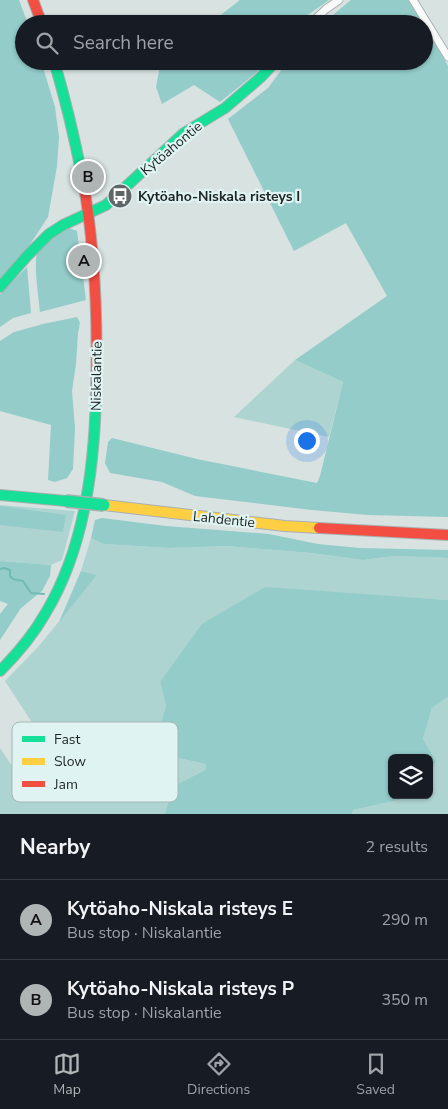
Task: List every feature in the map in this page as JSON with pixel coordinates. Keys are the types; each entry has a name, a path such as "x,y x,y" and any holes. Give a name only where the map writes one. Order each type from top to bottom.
{"main road":[{"path":"33,0 39,15"},
{"name":"Niskalantie","path":"0,671 34,632 58,592 74,548 83,512 95,429 97,349 95,277 88,215 75,140 57,70"},
{"name":"Kytöahontie","path":"0,287 44,239 72,221 106,205 184,133 225,108 268,70"},
{"name":"Lahdentie","path":"0,494 285,526 448,534"}],"street":[{"path":"320,15 339,0"},
{"path":"413,0 422,15"},
{"path":"433,32 448,56"}],"shaded area":[{"path":"0,0 19,0 25,15 15,15 15,70 44,70 55,107 59,137 57,166 48,217 29,246 0,278"},
{"path":"240,0 329,0 308,15 221,15"},
{"path":"351,0 408,0 418,15 333,15"},
{"path":"433,40 448,66 448,517 368,515 195,496 162,482 110,473 105,463 108,442 112,438 197,459 317,483 343,382 295,360 387,296 346,223 294,251 228,119 268,88 281,70 433,70"},
{"path":"159,70 258,70 220,102 194,85 162,104 156,87"},
{"path":"69,228 77,231 86,300 40,312 36,269 37,253 45,242"},
{"path":"27,267 31,313 13,318 0,327 0,294"},
{"path":"77,317 80,323 72,391 75,428 73,469 67,478 55,482 48,480 51,425 0,411 0,341 14,332"},
{"path":"295,360 343,382 329,437 234,417"},
{"path":"0,505 75,511 62,560 51,565 0,561"},
{"path":"0,506 66,515 63,532 0,525"},
{"path":"102,518 166,526 269,534 318,544 360,548 448,550 448,558 394,556 363,560 311,553 227,546 169,548 104,544 91,538 95,520"},
{"path":"91,538 105,544 169,548 227,546 311,553 363,560 394,556 448,558 448,600 353,594 160,682 166,706 161,722 32,722 5,681 38,647 97,575 81,571"},
{"path":"0,561 51,565 50,576 42,591 21,608 0,640 0,614 8,604 0,601"},
{"path":"81,571 97,575 59,622"},
{"path":"265,587 448,600 448,697 432,708 423,739 432,754 388,754 388,799 403,799 353,810 352,814 165,814 168,802 178,802 178,784 205,770 206,764 178,758 178,722 161,722 166,706 160,682 202,624"},
{"path":"448,697 448,814 352,814 353,810 403,799 433,799 433,767 436,761 423,739 432,708"},
{"path":"0,748 12,766 12,802 168,802 165,814 0,814"},
{"path":"433,756 436,761 433,767"},
{"path":"178,758 206,764 205,770 178,784"}],"waterway":[{"path":"0,569 10,570 10,576 13,579 23,581 31,593 44,594"}],"traffic: fast":[{"path":"56,70 83,181"},
{"path":"0,287 49,234 63,225 106,205 184,133 225,108 268,70"},
{"path":"0,671 13,658 40,622 58,589 69,563 78,536 89,481 93,452 96,396"},
{"path":"0,495 66,501"},
{"path":"66,501 104,505"}],"traffic: slow":[{"path":"104,505 285,526 319,528"}],"traffic: jam":[{"path":"33,0 39,15"},
{"path":"83,181 91,234 95,288 96,396"},
{"path":"319,528 448,535"}],"place":[{"name":"Kytöaho-Niskala risteys P","path":"88,177"},
{"name":"Kytöaho-Niskala risteys I","path":"120,196"},
{"name":"Kytöaho-Niskala risteys E","path":"84,261"}]}
